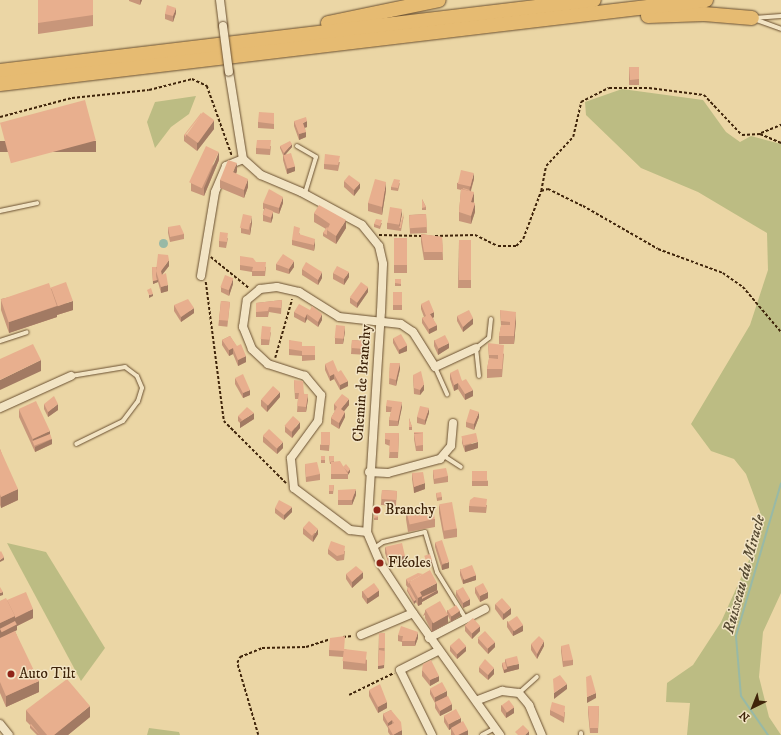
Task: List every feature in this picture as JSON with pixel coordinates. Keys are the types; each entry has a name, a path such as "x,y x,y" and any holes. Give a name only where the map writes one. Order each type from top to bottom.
{"highway":[{"path":"214,44 439,0"},
{"path":"0,71 214,44 594,0"},
{"path":"0,84 706,0"},
{"path":"446,31 680,14 752,18"}],"street":[{"path":"220,0 229,72 243,159 260,175 305,194 374,235"},
{"path":"201,276 207,256 210,206 226,166 243,159"},
{"name":"Chemin de Branchy","path":"374,235 382,264 380,322 369,472 367,532 373,549 438,652 478,700 498,731"},
{"path":"367,532 345,528 294,488 292,458 318,421 323,403 313,382 273,366 256,354 246,341 244,308 254,292 269,287 295,291 339,316 408,327 436,367 476,348"},
{"path":"0,408 71,376"},
{"path":"369,472 432,464 444,456 453,438 453,423"},
{"path":"429,638 485,610"},
{"path":"361,635 413,614"},
{"path":"432,735 400,670 438,652"},
{"path":"478,700 502,691 519,693 529,705 542,735"},
{"path":"0,724 9,735"}],"lane":[{"path":"752,18 781,16"},
{"path":"752,18 781,29"},
{"path":"297,146 316,157 305,194"},
{"path":"0,211 37,203"},
{"path":"479,376 476,348 489,338 491,319"},
{"path":"0,341 27,332"},
{"path":"71,376 125,367 137,376 142,388 138,401 123,421 76,444"},
{"path":"436,367 447,394"},
{"path":"444,456 461,466"},
{"path":"373,549 383,542 425,532 437,572 466,619"},
{"path":"519,693 537,677"},
{"path":"482,735 498,731"}],"path":[{"path":"0,117 72,98 149,90 185,80 201,81 207,86 219,114 233,162"},
{"path":"430,236 475,235 498,246 516,246 523,239 541,191 546,166 573,137 581,102 609,88 649,88 704,95 742,136 760,134 781,125"},
{"path":"760,134 781,143"},
{"path":"541,191 548,189 583,206 658,249 723,274 743,287 781,332"},
{"path":"374,235 423,236"},
{"path":"207,256 216,258 254,292"},
{"path":"201,276 207,283 208,318 224,421 294,488"},
{"path":"273,366 295,291"},
{"path":"258,735 237,663 240,657 262,648 306,647 361,635"},
{"path":"349,696 400,670"}],"green space":[{"path":"622,89 703,100 726,132 740,142 751,136 781,144 781,593 763,632 759,677 769,717 781,735 687,735 690,703 666,702 667,683 693,665 721,622 754,549 760,512 746,474 734,459 711,451 691,424 750,325 768,270 767,233 698,192 641,168 586,115 585,102"},
{"path":"196,96 189,114 171,127 155,148 147,122 155,102"},
{"path":"7,543 46,552 105,648 81,681"},
{"path":"149,728 179,732 180,735 147,735"}],"shaded area":[{"path":"163,238 168,243 163,248 158,243"}],"building":[{"path":"38,0 93,0 93,15 38,23"},
{"path":"167,5 176,8 173,16 165,14"},
{"path":"629,67 639,67 639,79 630,80"},
{"path":"85,100 96,141 11,163 0,123"},
{"path":"203,112 214,120 198,143 187,135"},
{"path":"259,112 274,113 274,124 258,122"},
{"path":"201,113 202,114 186,134 186,137 184,135"},
{"path":"306,117 307,121 303,123 306,132 299,134 294,121"},
{"path":"257,140 271,140 270,149 256,148"},
{"path":"290,141 292,144 284,153 280,146"},
{"path":"206,146 219,152 202,188 189,182"},
{"path":"291,153 295,166 287,169 283,155"},
{"path":"325,154 340,156 338,165 324,164"},
{"path":"228,160 237,163 233,172 248,179 244,190 220,180"},
{"path":"461,170 474,173 471,187 458,184"},
{"path":"349,175 360,183 354,190 344,181"},
{"path":"375,179 386,182 382,207 368,203"},
{"path":"394,179 400,180 398,188 391,187"},
{"path":"269,189 283,197 279,208 263,203"},
{"path":"461,189 474,192 471,202 475,203 471,216 459,212"},
{"path":"422,199 426,207 422,208"},
{"path":"319,205 346,220 336,236 327,230 330,224 314,213"},
{"path":"390,207 402,209 399,225 387,223"},
{"path":"265,208 273,211 271,218 262,215"},
{"path":"404,212 401,228 399,228"},
{"path":"243,214 252,216 249,230 240,228"},
{"path":"426,214 427,227 410,228 409,215"},
{"path":"376,219 382,220 380,226 374,224"},
{"path":"180,225 184,234 170,237 168,227"},
{"path":"294,226 300,228 299,234 315,239 314,245 292,240"},
{"path":"327,227 328,228 327,235 323,233"},
{"path":"220,232 228,233 227,242 219,241"},
{"path":"421,234 442,237 443,252 424,252"},
{"path":"394,238 407,238 407,265 394,265"},
{"path":"459,240 471,240 471,280 459,280"},
{"path":"158,254 168,255 169,260 161,271 162,275 166,273 168,285 161,287 156,271"},
{"path":"283,254 294,261 289,269 276,264"},
{"path":"240,256 253,258 256,262 266,262 265,271 252,271 253,267 240,265"},
{"path":"306,262 322,272 318,280 302,269"},
{"path":"337,266 349,272 344,279 333,273"},
{"path":"152,267 156,267 157,280 153,281"},
{"path":"225,275 233,278 229,290 220,287"},
{"path":"395,279 401,279 401,284 395,283"},
{"path":"66,282 73,301 58,306 51,287"},
{"path":"361,282 368,287 357,303 350,297"},
{"path":"49,283 57,306 9,322 1,300"},
{"path":"151,288 153,294 149,295 147,290"},
{"path":"393,292 402,292 402,305 393,305"},
{"path":"188,299 194,308 181,317 174,305"},
{"path":"282,300 281,308 269,307 268,311 256,312 256,303"},
{"path":"429,300 434,312 430,314 437,325 429,329 422,318 426,316 421,304"},
{"path":"221,301 230,302 228,321 219,320"},
{"path":"299,304 310,310 312,306 322,314 318,322 307,314 305,318 294,312"},
{"path":"469,310 473,318 463,327 457,316"},
{"path":"500,310 516,312 514,336 499,336 501,325 510,325 510,322 501,321"},
{"path":"336,325 345,326 344,339 335,338"},
{"path":"262,326 271,327 270,340 261,339"},
{"path":"401,334 407,345 399,350 393,338"},
{"path":"445,335 449,343 438,348 434,340"},
{"path":"230,336 237,346 241,344 246,356 238,360 233,348 229,350 222,340"},
{"path":"289,340 302,342 302,346 315,346 315,355 302,355 302,351 289,349"},
{"path":"352,340 365,341 364,349 351,348"},
{"path":"488,343 504,345 502,369 487,369 489,358 498,359 498,355 489,355"},
{"path":"33,344 41,360 0,380 0,359"},
{"path":"333,360 338,372 341,370 348,381 340,385 334,374 330,376 325,364"},
{"path":"390,363 400,363 396,380 389,378"},
{"path":"458,369 462,381 466,379 473,390 465,394 458,383 454,385 450,373"},
{"path":"421,371 424,384 420,390 414,388 413,375"},
{"path":"243,374 250,390 243,393 235,378"},
{"path":"294,380 303,381 304,394 308,394 306,407 297,406 299,393 295,393"},
{"path":"273,386 280,392 268,405 261,400"},
{"path":"342,394 349,399 341,409 345,412 339,423 331,418 337,407 334,404"},
{"path":"54,396 58,404 48,412 44,404"},
{"path":"387,400 402,402 398,421 389,420 392,407 386,406"},
{"path":"36,401 50,431 33,439 19,409"},
{"path":"420,406 429,408 425,420 417,417"},
{"path":"247,407 254,413 240,422 242,420 238,416"},
{"path":"470,409 479,412 474,424 466,422"},
{"path":"293,416 300,422 291,432 284,426"},
{"path":"409,418 412,427 409,427"},
{"path":"269,429 283,442 277,449 263,436"},
{"path":"321,432 330,432 330,445 321,445"},
{"path":"385,433 399,433 398,452 389,452 390,440 385,439"},
{"path":"423,433 423,445 416,446 414,434"},
{"path":"476,433 478,442 463,445 461,436"},
{"path":"50,434 52,439 34,446 32,441"},
{"path":"0,449 18,489 1,497 0,494"},
{"path":"321,456 325,456 325,460 321,460"},
{"path":"329,456 334,456 334,461 330,462"},
{"path":"340,461 348,474 331,474 331,462"},
{"path":"317,462 320,474 306,477 305,464"},
{"path":"346,464 350,469 348,472 343,467"},
{"path":"446,468 448,476 434,479 433,470"},
{"path":"472,471 487,471 487,481 472,481"},
{"path":"423,472 425,483 414,487 412,473"},
{"path":"329,485 334,485 333,491 329,491"},
{"path":"356,489 352,500 338,500 338,490"},
{"path":"382,490 397,491 396,500 381,499"},
{"path":"441,492 442,497 437,498 436,493"},
{"path":"474,497 487,499 486,507 469,506 470,500"},
{"path":"279,500 292,507 284,515 275,508"},
{"path":"452,502 457,529 444,531 439,504"},
{"path":"432,506 435,519 410,525 407,512"},
{"path":"374,513 378,513 378,517 374,518"},
{"path":"309,521 318,529 312,536 303,528"},
{"path":"442,540 449,562 442,564 435,542"},
{"path":"331,541 345,546 344,554 337,556 328,549"},
{"path":"402,543 405,556 388,559 385,547"},
{"path":"1,551 4,557 0,560 0,552"},
{"path":"430,554 432,560 426,562 424,556"},
{"path":"472,565 476,575 464,580 460,570"},
{"path":"356,566 363,572 352,582 346,574"},
{"path":"430,570 437,583 420,592 422,596 418,598 409,582"},
{"path":"418,573 423,574 409,582 409,584 406,579"},
{"path":"374,583 379,590 368,599 363,591"},
{"path":"483,583 488,592 480,596 475,587"},
{"path":"409,587 416,600 414,601 407,589"},
{"path":"463,587 470,599 463,603 456,591"},
{"path":"438,590 422,599 422,597"},
{"path":"26,592 33,609 15,618 7,600"},
{"path":"6,598 15,616 0,623 0,601"},
{"path":"502,598 511,608 504,614 495,604"},
{"path":"440,601 448,615 433,623 425,610"},
{"path":"456,605 460,611 452,616 448,611"},
{"path":"517,616 523,625 514,631 508,622"},
{"path":"473,618 480,626 472,634 465,625"},
{"path":"15,621 17,625 2,632 0,629"},
{"path":"401,626 418,632 415,641 402,641 403,636 398,635"},
{"path":"15,631 39,681 6,696 0,682 0,638"},
{"path":"485,631 495,642 488,649 478,638"},
{"path":"379,633 385,633 385,648 379,648"},
{"path":"345,636 344,651 329,650 330,638"},
{"path":"539,636 544,641 537,654 531,644"},
{"path":"459,638 466,646 457,654 450,646"},
{"path":"569,644 573,660 563,661 561,646"},
{"path":"344,649 367,652 365,664 343,661"},
{"path":"379,650 385,651 384,665 378,666"},
{"path":"517,656 519,664 507,667 505,659"},
{"path":"485,659 494,668 488,675 479,667"},
{"path":"431,660 439,676 430,680 422,670 423,664"},
{"path":"505,662 507,669 504,670 502,663"},
{"path":"560,675 567,684 554,693 553,679"},
{"path":"591,675 596,693 587,697 586,677"},
{"path":"67,679 90,706 54,735 47,735 26,710"},
{"path":"442,682 447,691 435,698 430,689"},
{"path":"380,684 387,702 378,707 369,690"},
{"path":"448,696 452,704 440,711 435,702"},
{"path":"509,700 514,707 507,713 502,705"},
{"path":"552,702 565,706 564,717 550,710"},
{"path":"588,706 599,706 598,728 590,728"},
{"path":"456,709 461,718 449,725 444,716"},
{"path":"391,710 401,722 402,730 393,735 388,726 394,723 392,720 388,723 383,714"},
{"path":"463,721 468,730 455,735 451,728"},
{"path":"523,725 529,731 525,735 518,735 515,732"}],"waterway":[{"name":"Ruisseau du Miracle","path":"768,735 741,696 736,636 781,483"}],"place":[{"name":"Branchy","path":"377,510"},
{"name":"Fléoles","path":"380,563"},
{"name":"Auto Tilt","path":"11,674"}]}
